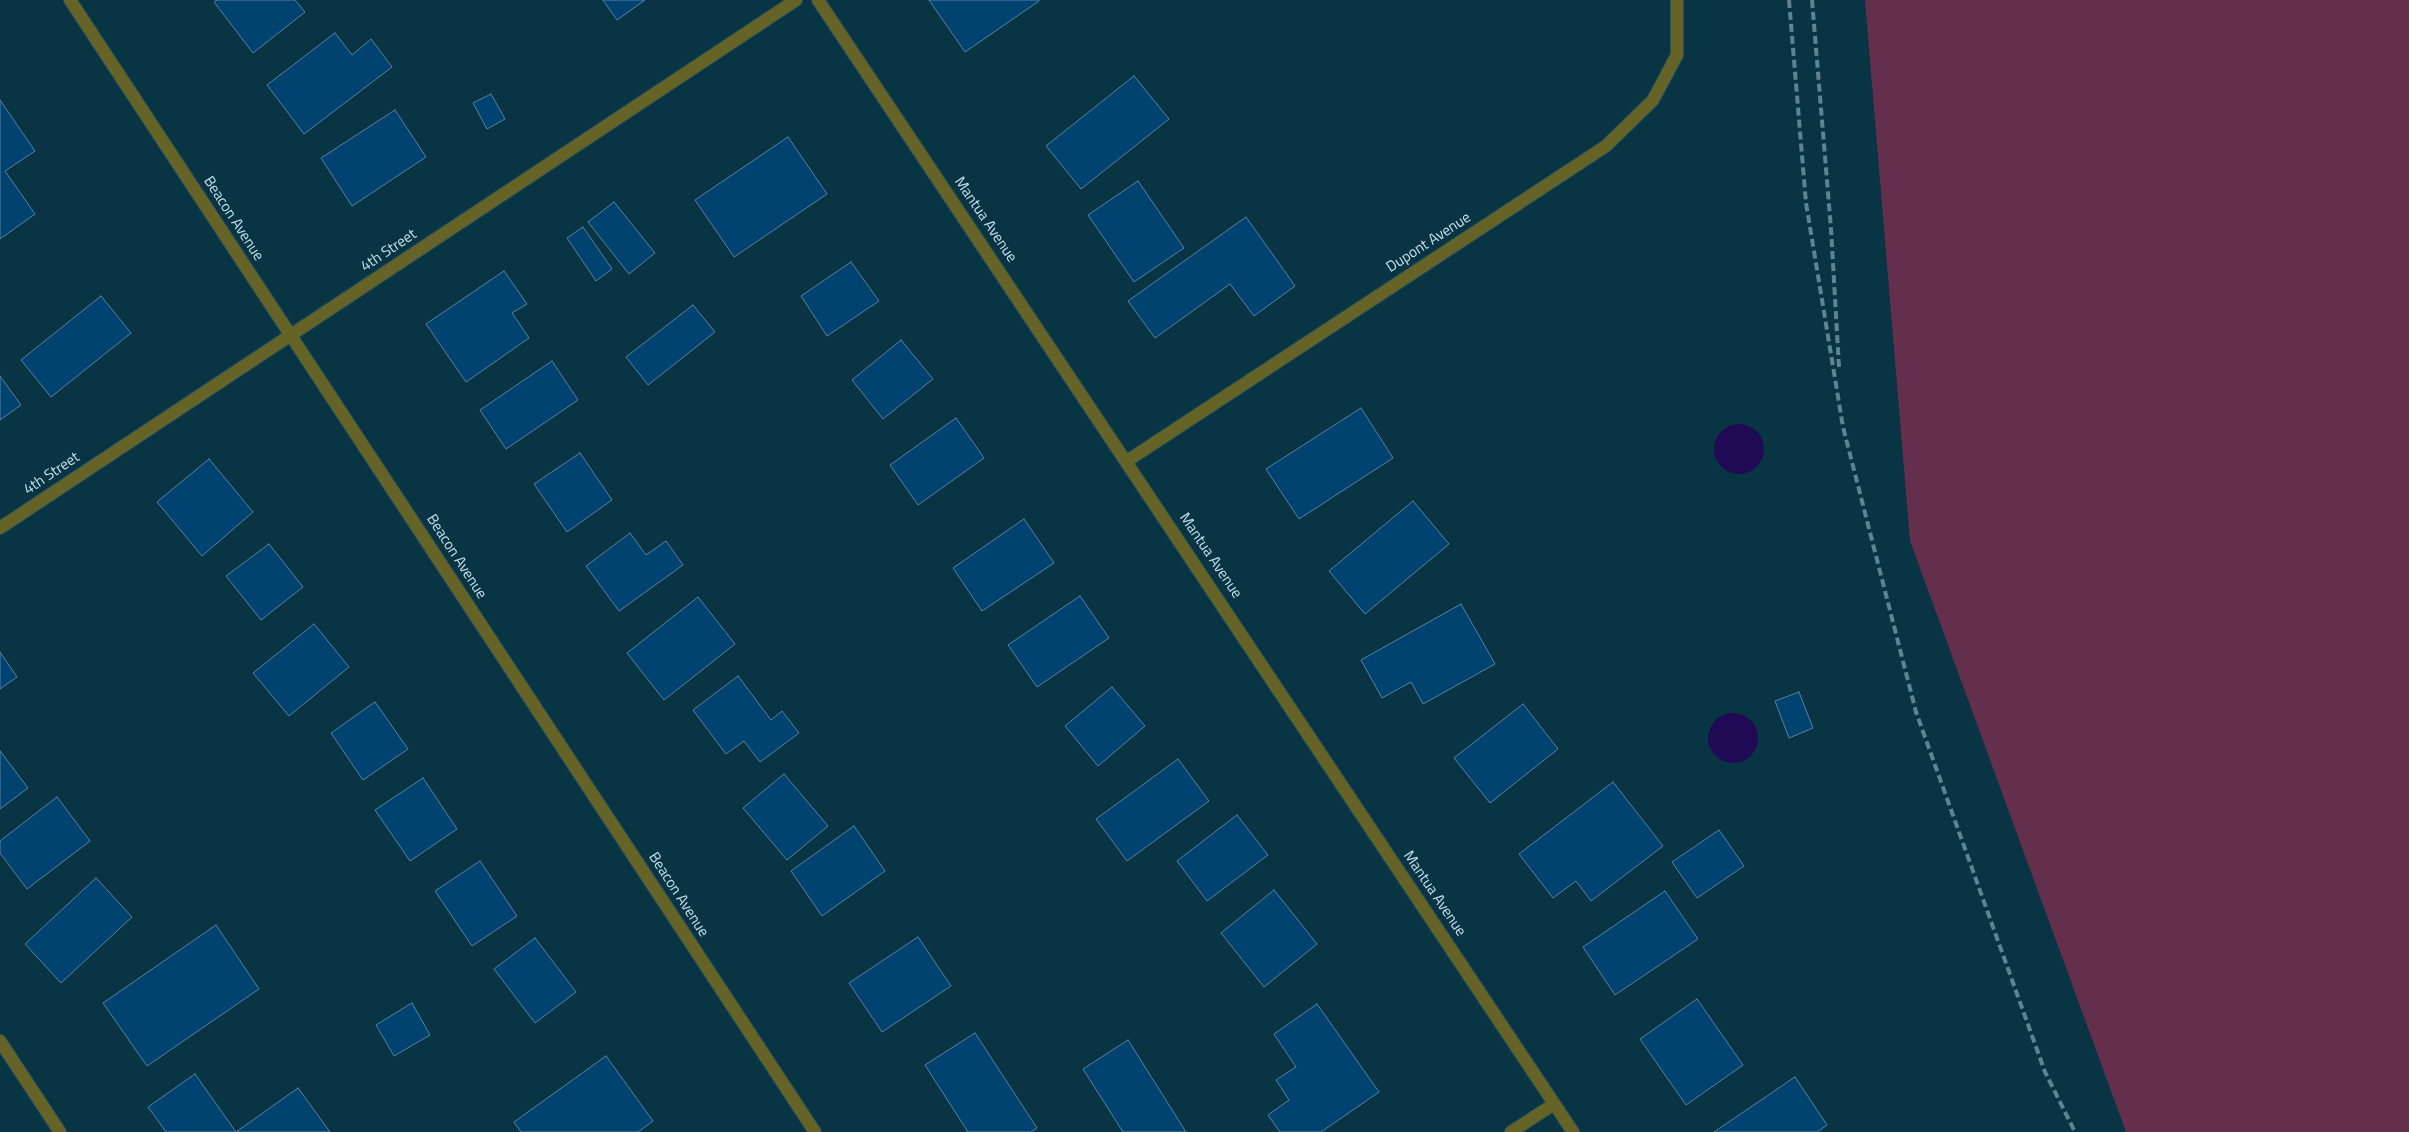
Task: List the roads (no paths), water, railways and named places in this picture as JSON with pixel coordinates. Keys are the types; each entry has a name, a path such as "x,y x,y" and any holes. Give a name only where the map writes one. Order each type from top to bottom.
{"street":[{"name":"Beacon Avenue","path":"70,0 815,1132"},
{"name":"4th Street","path":"0,528 796,0"},
{"name":"Mantua Avenue","path":"818,0 1573,1132"},
{"name":"Dupont Avenue","path":"1127,461 1606,146 1653,100 1677,55 1677,0"},
{"path":"0,1041 60,1132"},
{"path":"1511,1132 1554,1104"}],"railway":[{"path":"1789,0 1806,203 1843,427 1916,712 2045,1072 2075,1132"},
{"path":"1812,0 1831,229 1839,367"}]}
